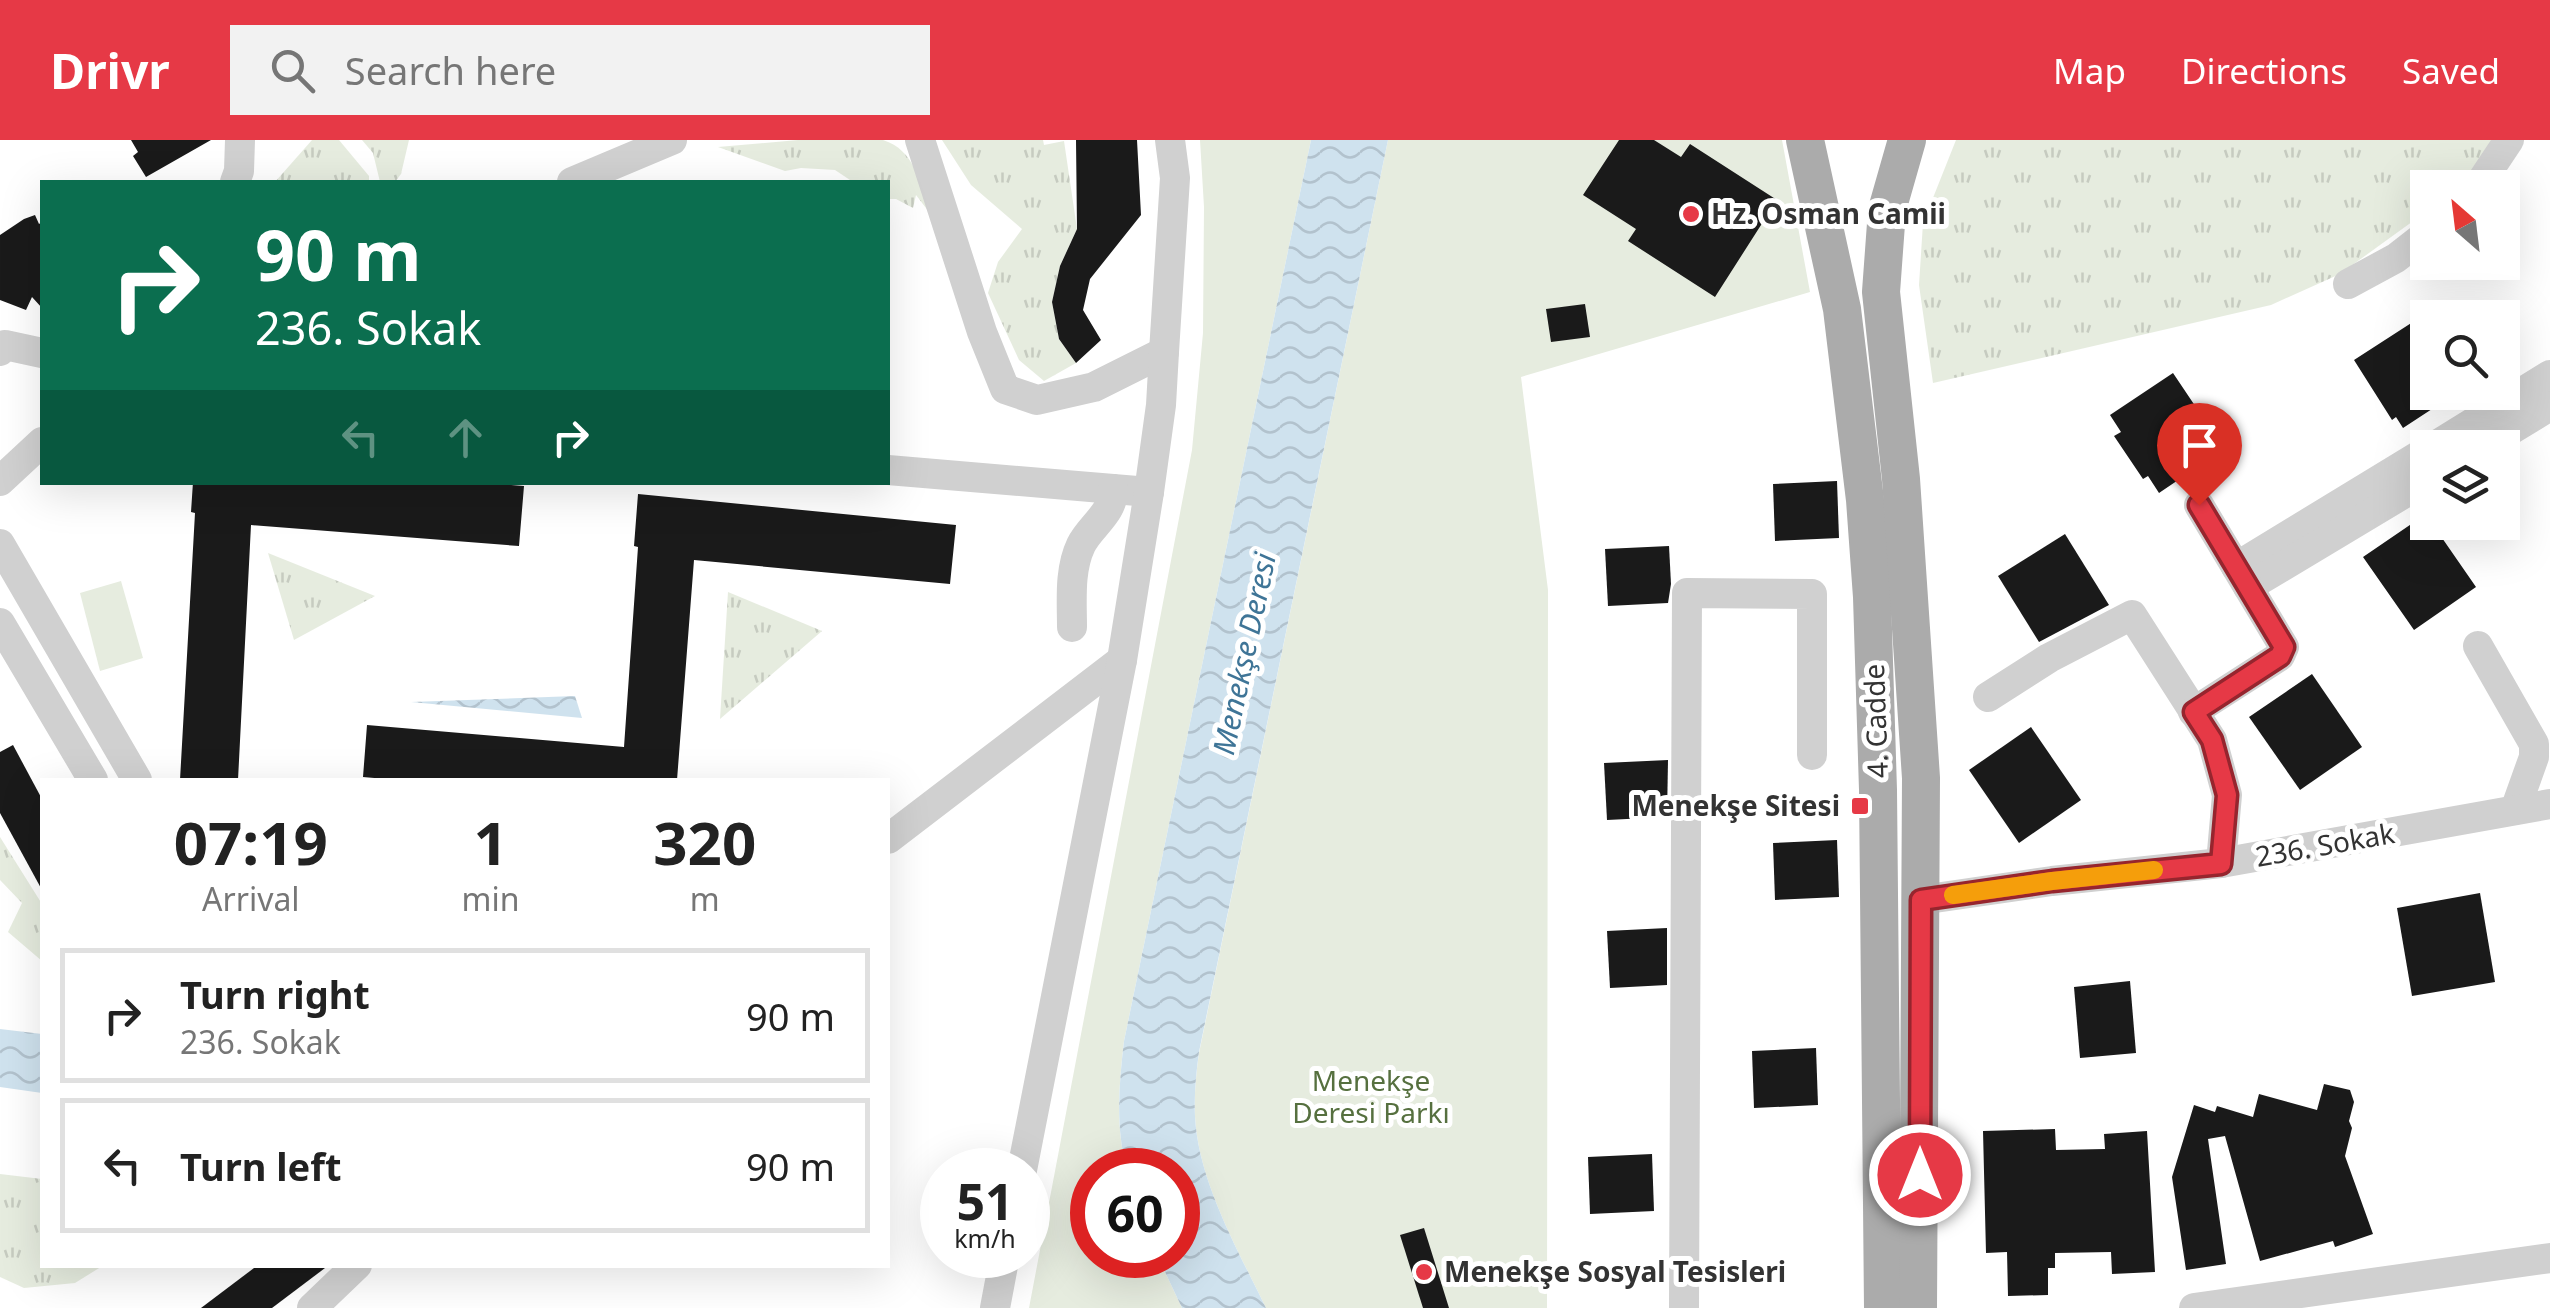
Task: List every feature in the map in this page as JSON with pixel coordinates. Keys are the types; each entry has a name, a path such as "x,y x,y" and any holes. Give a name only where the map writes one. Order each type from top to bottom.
{"main road":[{"name":"4. Cadde","path":"1805,140 1842,310 1869,558 1878,790 1883,1308"},
{"name":"4. Cadde","path":"1907,140 1887,210 1881,292 1901,479 1921,778 1918,1308"}],"street":[{"path":"236,180 240,140"},
{"path":"577,180 672,140"},
{"path":"920,140 982,332 1005,389 1037,400 1094,387 1164,352"},
{"path":"1026,1148 1122,660 1149,492 1161,405 1175,178 1170,140"},
{"path":"2488,170 2509,140"},
{"path":"2348,284 2410,247"},
{"path":"0,351 5,345 40,353"},
{"path":"2461,430 2550,376"},
{"path":"2510,430 2550,406"},
{"path":"0,481 40,444"},
{"path":"2242,577 2410,463"},
{"path":"890,470 1149,492"},
{"path":"2242,577 2410,489"},
{"path":"1072,627 1072,585 1078,552 1114,499 1113,490"},
{"path":"2194,712 2280,656 2284,647 2199,505"},
{"path":"0,544 135,778"},
{"path":"1684,1308 1688,593 1812,594 1812,755"},
{"path":"1988,697 2049,658 2132,615 2212,740 2227,795 2221,864"},
{"path":"0,623 92,778"},
{"path":"2478,646 2534,744 2534,756 2515,810"},
{"path":"890,836 1122,660"},
{"name":"236. Sokak","path":"1921,900 2052,881 2221,864 2550,804"},
{"path":"2194,1308 2550,1258"},
{"path":"312,1308 354,1268"},
{"path":"995,1308 1001,1278"}],"green space":[{"path":"312,140 339,140 369,176 369,180 277,180"},
{"path":"362,140 409,140 396,180 380,180 373,153"},
{"path":"798,140 883,140 902,151 915,169 929,212 916,195 913,208 890,199 890,180 850,180 835,170 785,171 718,147"},
{"path":"942,140 1043,140 1044,145 1064,141 1077,229 1060,266 1052,302 1059,339 1076,363 1044,381 1019,360 988,293 998,262 1022,229 971,185"},
{"path":"1200,140 1311,140 1124,1041 1119,1122 1122,1148 1070,1148 1070,1278 1168,1278 1182,1308 1029,1308 1035,1278 1050,1278 1050,1197 1192,450 1203,333"},
{"name":"Menekşe Deresi Parkı","path":"1388,140 1782,140 1810,292 1521,377 1548,590 1547,1308 1266,1308 1221,1215 1203,1165 1195,1116 1199,1053"},
{"path":"1956,140 2498,140 2475,170 2410,170 2410,223 2340,274 2271,305 1933,383 1919,285 1923,223"},
{"path":"268,553 375,596 294,640"},
{"path":"121,581 143,658 100,671 80,593"},
{"path":"728,592 822,631 720,719"},
{"path":"0,837 40,901 40,959 8,932 22,903 0,880"},
{"path":"0,1174 40,1179 40,1268 99,1268 75,1283 24,1288 0,1277"}],"water":[{"name":"Menekşe Deresi","path":"1311,140 1388,140 1199,1052 1195,1116 1199,1148 1122,1148 1119,1122 1124,1041"},
{"path":"575,696 582,718 411,702"},
{"path":"0,1029 40,1034 40,1093 0,1087"},
{"path":"1200,1151 1211,1190 1266,1308 1182,1308 1168,1278 1200,1278"}],"building":[{"path":"131,140 211,140 146,177 133,156 138,152"},
{"path":"1076,140 1137,140 1141,215 1090,279 1083,310 1101,340 1076,363 1059,339 1052,302 1060,266 1077,229"},
{"name":"Hz. Osman Camii","path":"1619,140 1654,140 1681,157 1690,144 1777,200 1715,297 1628,241 1636,229 1583,195"},
{"path":"35,215 40,223 40,306 32,297 26,310 0,300 0,235"},
{"path":"1585,304 1590,337 1551,342 1546,309"},
{"path":"2410,324 2410,410 2430,410 2403,428 2396,417 2392,420 2354,360"},
{"path":"2173,373 2224,449 2159,493 2148,476 2143,479 2114,436 2121,432 2110,415"},
{"path":"1837,481 1839,538 1775,541 1773,484"},
{"path":"193,485 524,486 519,546 251,525 238,778 180,778 195,513 191,512"},
{"path":"638,494 956,525 950,584 694,560 677,778 363,777 367,725 624,747 638,547 634,546"},
{"path":"2410,525 2410,540 2443,540 2476,587 2414,630 2363,557"},
{"path":"2065,534 2109,605 2039,642 1998,576"},
{"path":"1669,546 1668,603 1608,606 1605,549"},
{"path":"2312,674 2362,747 2300,790 2249,717"},
{"path":"2031,727 2081,800 2019,843 1969,770"},
{"path":"13,745 40,795 40,886 0,813 0,752"},
{"path":"1668,760 1667,817 1607,820 1604,763"},
{"path":"1837,840 1839,897 1775,900 1773,843"},
{"path":"2480,893 2495,982 2412,996 2397,908"},
{"path":"1667,928 1667,985 1610,988 1607,931"},
{"path":"2130,981 2136,1053 2080,1058 2074,987"},
{"path":"1816,1048 1818,1105 1754,1108 1752,1051"},
{"path":"2324,1084 2350,1090 2354,1102 2345,1156 2373,1234 2335,1247 2333,1241 2260,1261 2225,1136 2208,1139 2226,1264 2186,1270 2172,1177 2194,1105 2215,1112 2217,1106 2253,1117 2259,1094 2317,1110"},
{"path":"2055,1129 2056,1150 2105,1149 2104,1134 2147,1131 2155,1272 2112,1274 2111,1252 2055,1253 2055,1268 2048,1268 2048,1295 2008,1296 2007,1252 1986,1253 1983,1131"},
{"path":"1652,1154 1654,1211 1590,1214 1588,1157"},
{"name":"Menekşe Sosyal Tesisleri","path":"1424,1228 1449,1308 1423,1308 1400,1235"},
{"path":"254,1268 325,1268 272,1308 201,1308"}],"slow traffic":[{"path":"1953,895 2154,870"}],"place":[{"name":"Hz. Osman Camii","path":"1691,214"},
{"name":"Menekşe Sitesi","path":"1860,806"},
{"name":"Menekşe Sosyal Tesisleri","path":"1424,1272"}],"route":[{"path":"1920,1175 1921,900 2052,881 2221,864 2227,795 2212,740 2194,712 2280,656 2284,647 2199,505"}]}
